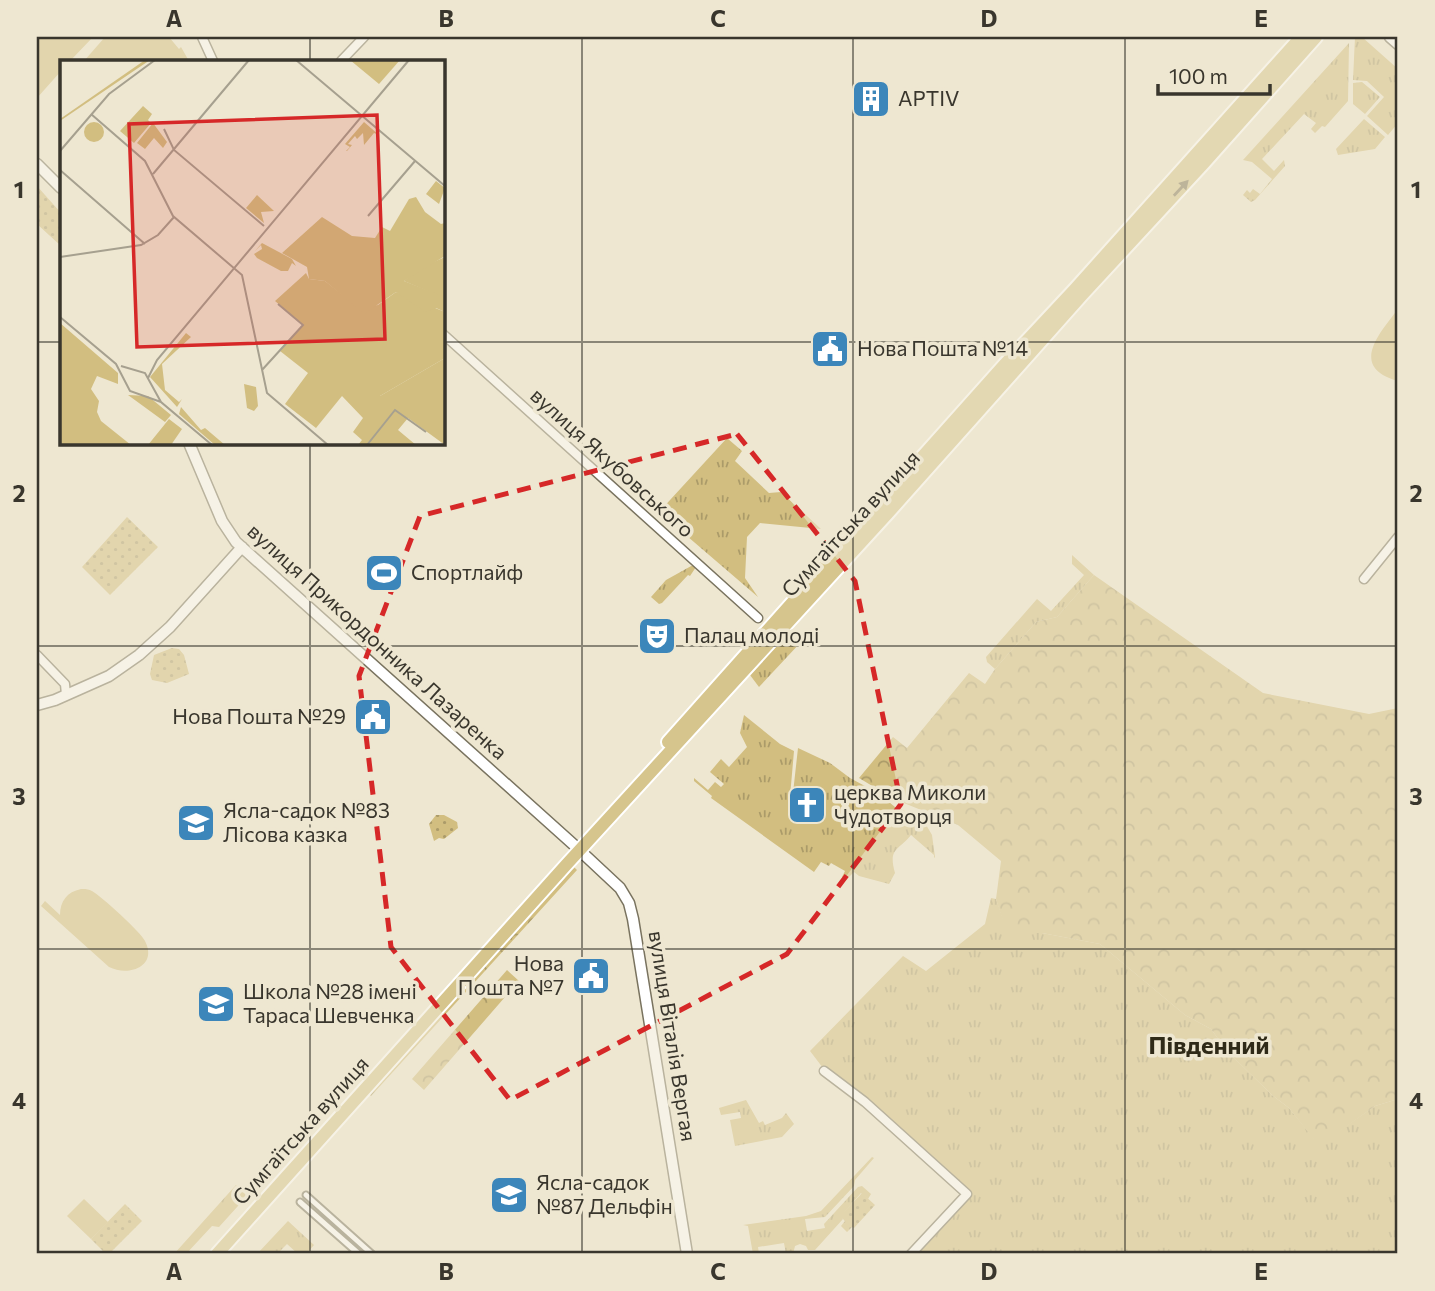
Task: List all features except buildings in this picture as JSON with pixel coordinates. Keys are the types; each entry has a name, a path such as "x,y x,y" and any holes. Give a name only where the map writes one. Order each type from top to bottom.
{"main road":[{"name":"Сумгаїтська вулиця","path":"1060,313 1301,37"},
{"name":"Сумгаїтська вулиця","path":"217,1254 1005,364 1060,313 1212,154 1315,37"},
{"name":"Сумгаїтська вулиця","path":"206,1254 577,848"}],"street":[{"path":"202,37 213,60"},
{"path":"342,60 363,37"},
{"path":"1390,37 1398,44"},
{"path":"37,164 60,187"},
{"name":"вулиця Якубовського","path":"444,335 758,618"},
{"name":"вулиця Прикордонника Лазаренка","path":"189,444 227,531 242,547 577,848"},
{"path":"1364,579 1398,537"},
{"path":"37,705 109,676 148,648 242,547"},
{"path":"37,655 65,684 66,695"},
{"name":"вулиця Віталія Вергая","path":"577,848 620,888 631,911 687,1254"},
{"path":"824,1071 865,1102 967,1194 911,1254"},
{"path":"306,1195 372,1254"},
{"path":"300,1202 359,1254"}],"highlighted area":[{"path":"737,434 855,581 901,804 787,954 510,1100 391,947 359,676 420,516"}],"green space":[{"path":"37,37 93,37 71,60 60,60 60,72 37,98"},
{"path":"105,37 169,37 179,49 181,47 188,60 85,60"},
{"path":"1355,37 1362,37 1398,69 1398,123 1388,135 1367,116 1384,97 1367,81 1353,80"},
{"path":"1349,43 1348,101 1325,127 1322,126 1315,133 1311,129 1316,123 1304,114 1262,159 1274,171 1284,160 1285,166 1255,200 1251,202 1243,195 1247,190 1250,193 1253,189 1260,194 1272,179 1252,162 1243,160"},
{"path":"1362,82 1380,97 1365,114 1353,104 1353,83"},
{"path":"1364,119 1385,137 1375,149 1338,155 1336,149"},
{"path":"37,186 60,212 60,245 37,224"},
{"path":"1398,309 1398,381 1383,375 1374,367 1371,358 1383,328"},
{"path":"727,438 742,451 735,461 769,493 781,492 821,529 760,523 747,537 745,578 758,597 659,512"},
{"path":"127,517 158,547 110,595 82,567"},
{"path":"1072,555 1094,575 1057,617 1036,622 995,669 987,662 986,657 1037,599 1051,611 1084,575 1072,564"},
{"path":"693,565 696,567 690,576 688,575 662,603 659,604 651,597 666,580"},
{"path":"1094,575 1263,693 1369,714 1398,708 1398,1099 1375,1106 1319,1146 1289,1108 1227,1051 1211,1029 1185,1015 1100,944 1042,933 1007,933 996,899 1001,861 958,825 894,799 859,778 893,737 907,748 969,673 985,684 1036,622 1057,617"},
{"path":"789,632 801,642 759,687 750,675"},
{"path":"172,648 179,649 184,655 189,674 167,683 152,680 150,674 154,655"},
{"path":"744,715 780,744 794,751 789,808 796,807 798,812 805,812 809,816 816,813 818,805 817,799 812,795 797,798 796,802 792,802 798,748 830,763 895,807 915,815 925,823 932,835 935,857 911,835 894,854 895,873 889,884 859,876 854,872 846,880 842,877 845,871 831,863 829,866 821,862 814,872 711,798 694,778 708,790 715,782 721,787 724,784 710,772 721,759 729,767 747,747 740,733"},
{"path":"436,815 444,815 457,822 458,828 444,839 434,841 429,824"},
{"path":"572,865 577,870 371,1096 366,1092"},
{"path":"81,889 96,894 142,937 148,950 145,963 125,971 109,967 41,906 45,901 60,915 65,898"},
{"path":"991,898 996,899 1008,933 1042,933 1100,944 1185,1015 1211,1029 1227,1051 1289,1108 1319,1145 1375,1106 1398,1099 1398,1254 911,1254 966,1194 823,1068 810,1051 903,956 926,971 985,924"},
{"path":"507,970 519,981 424,1090 412,1079"},
{"path":"746,1100 759,1123 763,1121 765,1125 782,1118 786,1113 794,1124 782,1137 735,1146 730,1120 741,1118 740,1112 721,1115 719,1108"},
{"path":"872,1157 874,1158 855,1180 854,1186 825,1217 805,1219 807,1231 825,1228 824,1224 858,1187 862,1186 871,1194 868,1199 861,1193 841,1216 843,1219 815,1250 808,1250 800,1244 795,1246 793,1254 786,1254 784,1243 758,1247 759,1254 753,1254 748,1226 743,1225 806,1216 821,1211"},
{"path":"236,1185 247,1196 219,1227 212,1226 186,1254 174,1254"},
{"path":"862,1193 875,1205 847,1232 841,1226 845,1221 840,1216"},
{"path":"84,1199 108,1222 91,1239 67,1216"},
{"path":"125,1204 142,1221 106,1254 91,1239"},
{"path":"288,1221 314,1245 306,1254 298,1254 287,1244 277,1254 257,1254"}],"place":[{"name":"APTIV","path":"871,99"},
{"name":"Нова Пошта №14","path":"830,349"},
{"name":"Спортлайф","path":"384,573"},
{"name":"Палац молоді","path":"657,636"},
{"name":"Нова Пошта №29","path":"373,717"},
{"name":"церква Миколи Чудотворця","path":"807,805"},
{"name":"Ясла-садок №83 Лісова казка","path":"196,823"},
{"name":"Нова Пошта №7","path":"591,976"},
{"name":"Школа №28 імені Тараса Шевченка","path":"216,1004"},
{"name":"Ясла-садок №87 Дельфін","path":"509,1195"}],"district":[{"name":"Південний","path":"1209,1046"}]}
